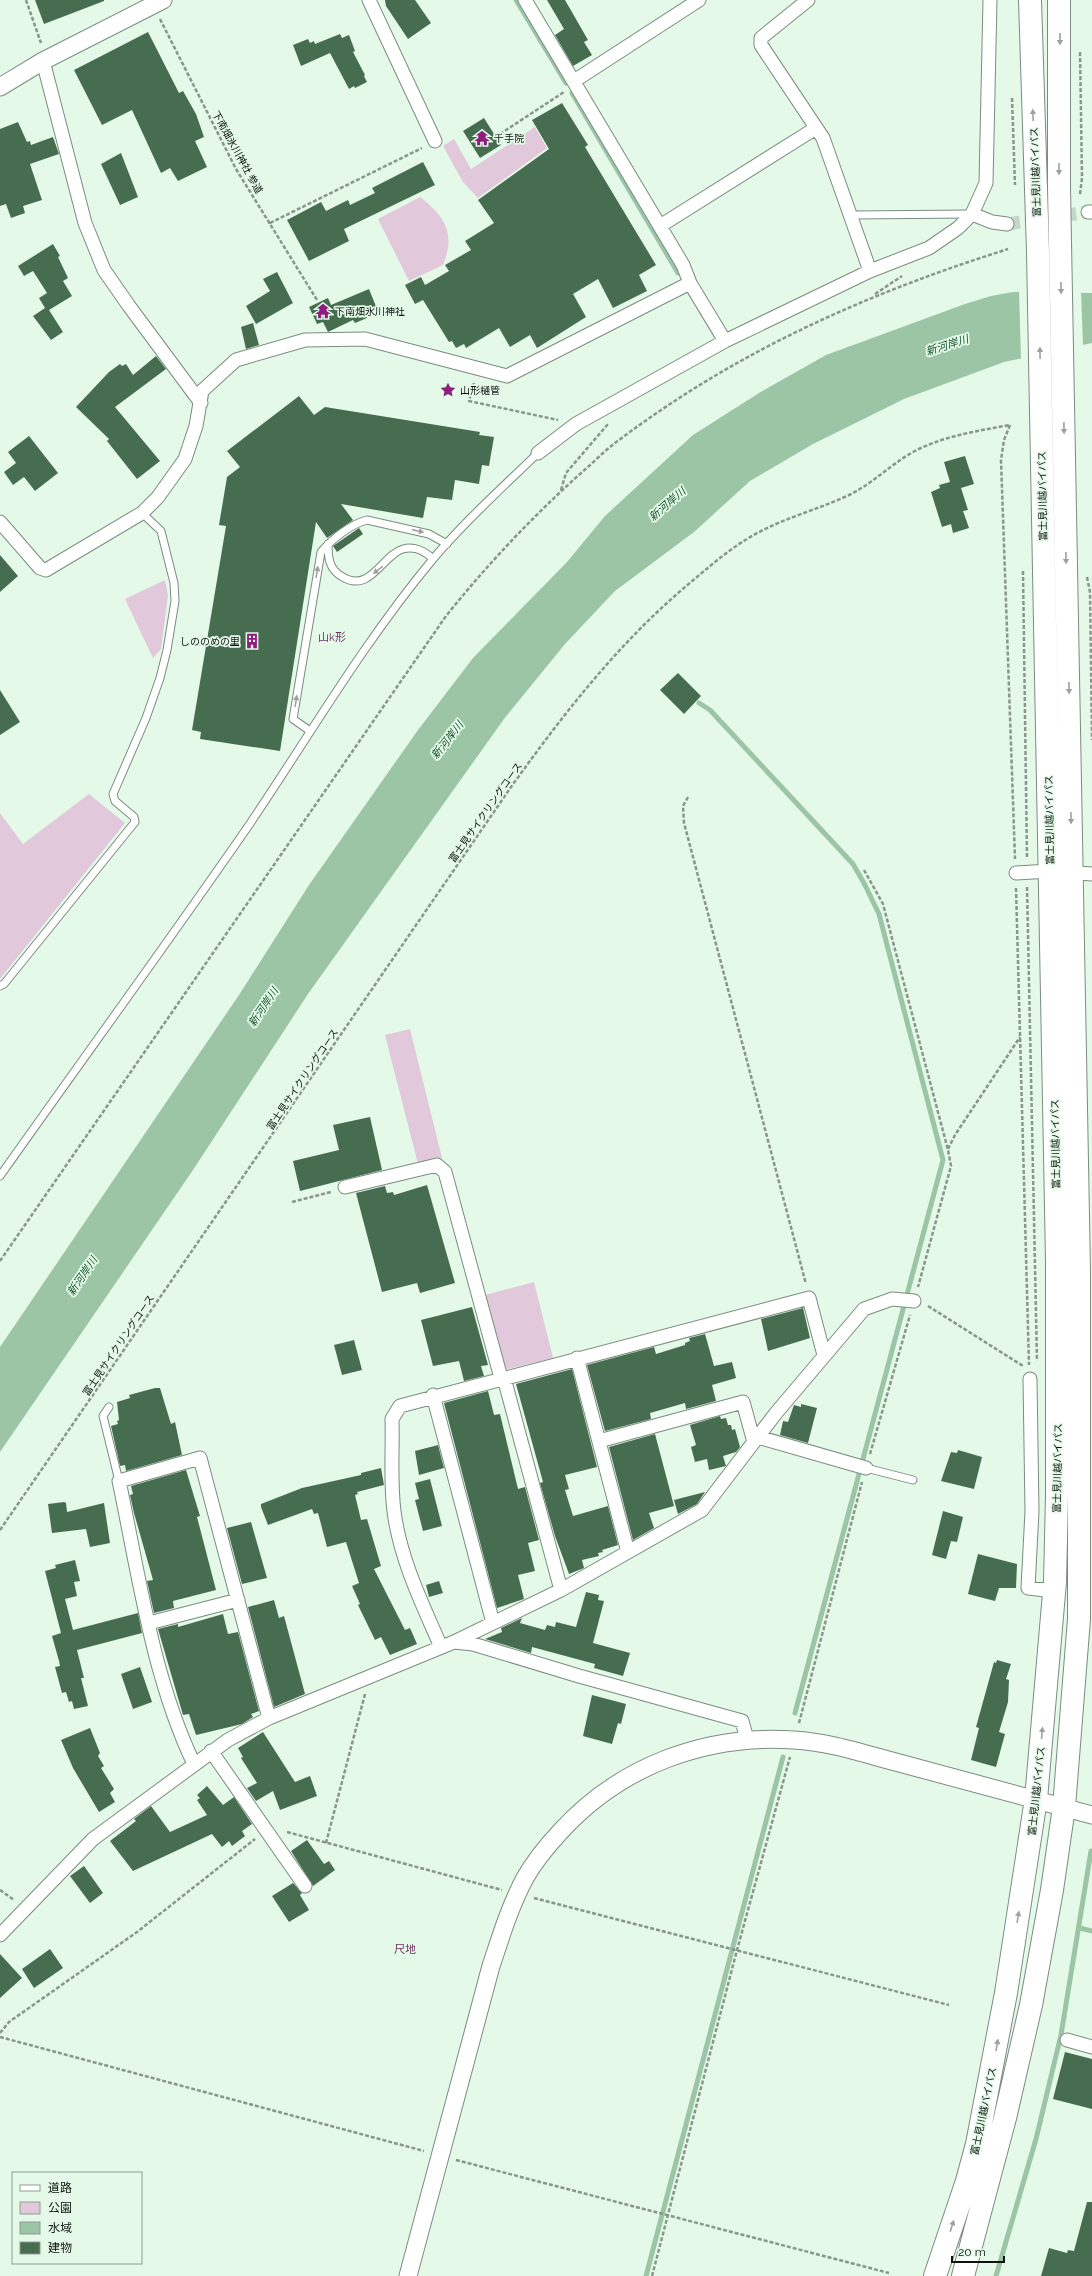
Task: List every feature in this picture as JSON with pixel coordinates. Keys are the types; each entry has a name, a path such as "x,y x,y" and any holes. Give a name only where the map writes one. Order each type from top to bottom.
{"highway":[{"name":"富士見川越バイパス","path":"935,2276 967,2181 993,2069 1036,1799 1054,1591 1058,1487 1057,1270 1038,252 1030,0"},
{"path":"962,2276 987,2192 1023,2042 1052,1890 1064,1807 1077,1658 1080,1548 1079,1271 1082,873 1063,389 1060,249 1059,0"}],"street":[{"path":"370,0 435,141"},
{"path":"525,0 683,265 690,283 725,341"},
{"path":"575,83 699,0"},
{"path":"807,0 761,38 761,45 823,138 870,271"},
{"path":"538,452 576,424 725,341 870,271 929,248 958,228 972,214 986,183 990,0"},
{"path":"0,87 44,60 158,3"},
{"path":"44,60 85,223 104,270 128,306 201,403"},
{"path":"660,226 816,128"},
{"path":"972,214 992,222 1007,224"},
{"path":"0,522 40,568 46,570 142,513 158,497 185,459 201,403 202,391 236,360 305,340 364,339 507,376 690,283"},
{"path":"1016,873 1050,871 1082,873"},
{"path":"345,1187 437,1165 445,1172 561,1590"},
{"path":"441,1647 412,1580 399,1537 394,1510 392,1419 400,1406 433,1395 809,1298 824,1355"},
{"path":"0,1935 93,1838 211,1751 269,1718 454,1642 561,1590 702,1510 824,1355 864,1309 881,1301 901,1298 914,1301"},
{"path":"578,1358 628,1552"},
{"path":"1030,1379 1032,1511 1028,1588 1054,1591"},
{"path":"433,1395 493,1623"},
{"path":"599,1441 743,1402 756,1440"},
{"path":"756,1440 860,1466"},
{"path":"194,1764 177,1729 162,1683 118,1481 200,1458 269,1718"},
{"path":"149,1623 238,1600"},
{"path":"454,1642 474,1644 579,1676 742,1721 747,1739"},
{"path":"408,2276 491,1966 508,1917 525,1877 548,1844 578,1812 612,1786 650,1764 686,1750 747,1739 795,1740 853,1751 1092,1815"},
{"path":"211,1751 305,1886"},
{"path":"1067,2040 1092,2047"}],"lane":[{"path":"851,215 972,214"},
{"path":"0,1176 221,865 274,788 310,730 394,610 433,559 538,452"},
{"path":"0,986 4,984 135,822 134,817 115,801 113,794 146,718 160,678 168,650 175,601 174,583 161,531 142,513"},
{"path":"310,730 293,719 318,561 321,552 328,544 359,522 367,520 429,534 447,544"},
{"path":"328,544 328,555 331,565 336,573 351,580 369,576 401,549 417,549 433,559"},
{"path":"109,1407 103,1416 118,1481"},
{"path":"860,1466 914,1480"}],"path":[{"path":"26,0 44,60"},
{"name":"下南畑氷川神社 参道","path":"158,3 236,169 317,300"},
{"path":"500,134 575,83"},
{"path":"270,223 435,141"},
{"path":"0,1261 446,616 505,546 561,491 617,441 690,391 774,342 869,298 943,270 1008,249"},
{"path":"869,298 907,273"},
{"path":"478,369 470,401 576,424"},
{"path":"561,491 566,473 608,426 610,420"},
{"name":"富士見サイクリングコース","path":"0,1530 511,787 563,715 625,643 669,600 718,559 764,529 849,495 897,462 931,444 951,437 1010,425 1004,440 1001,460 1016,873"},
{"path":"688,797 683,806 684,823 809,1298"},
{"path":"652,2276 737,1950 795,1740 860,1466 914,1301 951,1166 883,904 864,870"},
{"path":"1016,873 1030,1379"},
{"path":"948,1150 959,1129 1020,1036"},
{"path":"292,1202 345,1187"},
{"path":"914,1301 926,1305 1022,1364 1030,1379"},
{"path":"326,1843 369,1677"},
{"path":"0,2033 9,2022 137,1932 265,1828 510,1892"},
{"path":"533,1898 949,2005"},
{"path":"0,2037 430,2153"},
{"path":"453,2159 889,2273"}],"green space":[{"path":"535,127 547,148 478,198 463,182 443,146 454,139 471,169"},
{"path":"420,197 436,211 446,226 448,235 447,254 443,265 409,281 378,219"},
{"path":"165,580 168,596 161,649 153,658 125,599"},
{"path":"89,794 125,823 0,979 0,813 23,844"},
{"path":"410,1029 442,1158 418,1164 385,1035"},
{"path":"534,1282 553,1358 504,1370 485,1295"}],"water":[{"name":"新河岸川","path":"1013,292 1092,293 1092,343 1004,362 904,399 813,444 750,481 694,532 615,591 565,644 504,719 308,994 193,1170 0,1452 0,1347 239,995 309,885 418,730 473,658 567,562 605,516 693,435 759,393 826,355 965,304 991,296"}],"pier":[{"path":"1019,290 1081,291 1083,346 1021,360"}],"building":[{"path":"35,0 104,0 104,1 44,24"},
{"path":"385,0 415,0 431,23 408,39 386,6"},
{"path":"547,0 565,0 588,40 584,42 592,55 573,66 555,35 564,29"},
{"path":"148,32 179,93 183,91 196,114 204,137 195,141 207,167 178,181 170,168 161,173 132,110 102,125 74,70"},
{"path":"340,34 342,38 349,35 355,51 353,52 367,82 355,88 354,86 349,89 330,53 301,66 293,45 308,39 310,43 314,41 315,44"},
{"path":"562,103 588,145 585,147 656,265 639,275 647,291 613,308 598,279 573,294 586,317 537,348 530,335 510,347 499,328 466,348 464,344 456,348 452,341 449,342 423,300 415,304 405,285 421,277 425,285 449,271 445,265 471,250 465,241 494,223 478,200 549,149 532,120"},
{"name":"千手院","path":"484,118 501,145 480,158 463,131"},
{"path":"18,122 27,142 30,141 31,145 53,137 59,154 30,164 42,200 23,206 25,213 11,218 6,204 0,206 0,129"},
{"path":"121,153 138,197 120,205 101,164"},
{"path":"423,162 435,185 344,229 349,241 309,261 287,220 321,202 326,211 348,200 350,205 375,193 372,188"},
{"path":"53,244 60,256 58,257 68,278 63,281 72,296 49,310 63,332 51,340 33,316 45,308 39,298 47,293 33,271 24,276 18,266"},
{"path":"277,272 293,303 256,324 246,306 270,291 263,279"},
{"path":"369,289 377,309 366,316 367,318 355,323 353,320 328,332 323,322 317,324 309,307 328,298 331,305"},
{"path":"253,323 259,345 246,349 241,327"},
{"path":"156,356 166,369 115,407 160,461 137,479 107,441 109,439 76,407 109,372 120,364 122,366 126,364 133,375"},
{"name":"しののめの里","path":"299,396 314,415 325,407 480,432 479,435 494,437 489,466 482,465 479,484 455,480 452,500 427,497 423,518 341,504 353,520 327,538 316,522 280,751 200,739 201,732 192,730 226,526 219,525 227,477 240,467 227,451"},
{"path":"29,436 58,473 35,491 24,477 13,485 4,472 16,463 8,452"},
{"path":"965,456 974,484 961,488 968,510 963,511 969,528 953,533 951,524 942,527 931,492 940,488 939,485 950,482 944,462"},
{"path":"359,528 363,534 337,552 333,546"},
{"path":"0,555 18,576 0,592"},
{"path":"678,673 701,696 684,714 660,690"},
{"path":"0,690 20,722 0,735"},
{"path":"370,1117 382,1170 300,1191 293,1161 339,1150 333,1125"},
{"path":"427,1185 455,1283 420,1293 417,1283 382,1292 356,1193 385,1186 387,1193 393,1192 394,1195"},
{"path":"472,1307 488,1365 481,1366 484,1376 464,1381 459,1361 433,1366 421,1320"},
{"path":"803,1308 810,1338 768,1351 761,1319"},
{"path":"705,1334 714,1366 732,1362 736,1378 712,1385 716,1401 686,1409 685,1403 650,1413 651,1419 605,1431 587,1365 654,1347 656,1354 685,1345 685,1343 690,1341 689,1338"},
{"path":"354,1340 362,1370 342,1375 334,1345"},
{"path":"572,1369 597,1467 565,1475 569,1489 565,1490 573,1516 608,1506 618,1545 602,1550 603,1552 598,1553 599,1556 582,1560 584,1568 569,1574 555,1536 540,1483 543,1482 516,1384"},
{"path":"160,1388 171,1424 175,1422 182,1455 126,1471 125,1465 120,1466 111,1426 118,1424 117,1421 119,1420 117,1402 130,1398 129,1395"},
{"path":"488,1391 494,1415 500,1414 518,1489 525,1487 539,1540 528,1543 535,1571 518,1575 524,1599 497,1608 444,1403"},
{"path":"801,1404 817,1408 808,1443 780,1435 783,1421 788,1422 794,1405 801,1407"},
{"path":"720,1416 721,1419 726,1418 728,1425 731,1425 732,1430 735,1429 740,1447 736,1452 723,1456 726,1466 709,1470 707,1459 695,1462 691,1447 696,1445 690,1425"},
{"path":"655,1434 674,1506 649,1513 654,1528 633,1540 609,1447"},
{"path":"438,1445 444,1468 419,1475 415,1451"},
{"path":"958,1450 982,1457 974,1489 941,1481 951,1452 957,1453"},
{"path":"381,1468 384,1485 357,1492 358,1494 355,1495 361,1520 367,1519 381,1566 374,1569 405,1630 410,1628 417,1644 390,1655 381,1637 375,1640 358,1605 360,1604 352,1586 359,1583 346,1542 327,1547 318,1513 314,1514 312,1509 268,1525 261,1507 261,1504 302,1488 361,1475 361,1473"},
{"path":"186,1470 200,1516 197,1517 216,1590 173,1601 174,1608 154,1613 147,1581 153,1580 134,1513 130,1495 133,1494 131,1486"},
{"path":"430,1479 442,1526 423,1531 415,1500 419,1499 415,1483"},
{"path":"705,1492 697,1504 678,1514 674,1500"},
{"path":"66,1503 67,1512 104,1503 110,1543 90,1547 86,1529 52,1533 48,1504"},
{"path":"943,1511 963,1517 957,1542 951,1541 946,1559 932,1555"},
{"path":"251,1522 267,1578 242,1584 227,1528"},
{"path":"978,1554 1017,1564 1016,1588 999,1588 995,1601 968,1594"},
{"path":"75,1560 80,1581 74,1582 77,1596 65,1599 73,1630 138,1613 142,1633 77,1650 84,1678 81,1678 88,1706 74,1709 72,1701 69,1702 66,1692 62,1693 55,1667 60,1666 52,1636 61,1633 45,1571 56,1568 55,1565"},
{"path":"439,1581 443,1593 429,1597 426,1585"},
{"path":"586,1592 599,1595 598,1600 604,1601 593,1643 630,1653 623,1676 594,1668 595,1664 532,1647 531,1653 485,1639 502,1632 501,1628 522,1618 520,1623 545,1630 547,1625 555,1627 556,1622 576,1627"},
{"path":"274,1600 279,1618 284,1616 305,1694 274,1707 248,1607"},
{"path":"223,1614 228,1634 238,1632 259,1711 251,1714 253,1717 242,1724 196,1735 189,1714 183,1715 158,1629 178,1624 178,1627"},
{"path":"997,1660 1011,1664 1006,1679 1009,1680 1008,1702 999,1732 1005,1734 996,1767 971,1760 979,1728 976,1727 994,1662 996,1663"},
{"path":"140,1667 152,1702 133,1709 121,1674"},
{"path":"592,1695 626,1704 621,1724 618,1723 612,1744 583,1736"},
{"path":"90,1728 100,1753 98,1756 104,1766 101,1768 114,1789 110,1793 115,1802 99,1812 73,1768 61,1740"},
{"path":"263,1732 295,1782 310,1776 317,1796 280,1810 273,1791 256,1801 247,1788 257,1783 241,1758 243,1757 238,1748"},
{"path":"207,1786 223,1805 234,1797 252,1824 242,1831 245,1836 232,1846 229,1841 222,1847 212,1834 133,1871 110,1841 136,1821 134,1819 151,1806 170,1832 207,1815 197,1800 200,1798 197,1795"},
{"path":"307,1840 324,1864 329,1861 335,1870 313,1886 291,1851"},
{"path":"84,1866 103,1893 90,1903 70,1876"},
{"path":"293,1883 302,1893 300,1895 309,1910 289,1922 272,1896"},
{"path":"50,1949 63,1968 34,1988 22,1969"},
{"path":"0,1954 22,1978 0,1998"},
{"path":"1065,2052 1092,2059 1092,2109 1053,2099"},
{"path":"1087,2202 1092,2202 1092,2276 1041,2276 1049,2248 1067,2253 1068,2250 1074,2251"}],"waterway":[{"path":"516,0 566,83"},
{"path":"572,93 678,273"},
{"path":"699,703 710,710 853,864 865,885 879,914 943,1160 795,1713"},
{"path":"646,2276 783,1757"},
{"path":"996,2276 1036,2139 1061,2035 1091,1851"},
{"path":"1080,1928 1092,1931"}],"tunnel":[{"path":"1007,224 1088,212"}],"place":[{"name":"千手院","path":"482,138"},
{"name":"下南畑氷川神社","path":"323,311"},
{"name":"山形樋管","path":"448,390"},
{"name":"しののめの里","path":"252,641"}],"district":[{"name":"山k形","path":"332,637"},
{"name":"尺地","path":"405,1949"}]}
